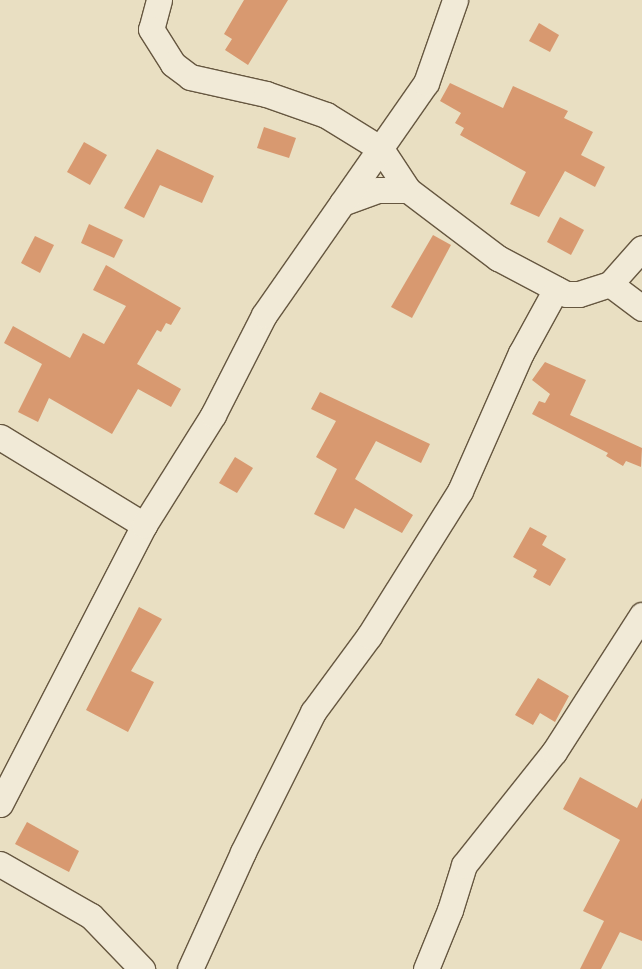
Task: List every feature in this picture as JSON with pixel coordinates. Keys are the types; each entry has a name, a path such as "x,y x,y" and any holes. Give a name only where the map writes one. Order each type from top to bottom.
{"street":[{"path":"159,0 151,29 173,64 190,77 266,94 326,115 381,148 408,190 498,258 556,288 579,294 610,284 642,248"},
{"path":"0,804 144,525 213,414 264,315 426,83 455,0"},
{"path":"342,203 378,190 408,190"},
{"path":"610,284 642,308"},
{"path":"190,969 243,852 313,712 369,636 460,491 521,353 556,288"},
{"path":"0,437 144,525"},
{"path":"426,969 450,910 464,865 554,752 642,615"},
{"path":"0,864 91,916 142,969"}],"building":[{"path":"244,0 288,0 248,65 225,50 232,39 224,34"},
{"path":"539,23 559,35 550,52 529,41"},
{"path":"450,83 503,108 513,86 568,111 564,118 593,132 581,155 605,167 595,187 565,171 539,217 510,204 526,172 460,135 464,128 455,123 461,113 440,101"},
{"path":"264,127 296,138 289,158 257,148"},
{"path":"84,142 107,155 90,185 67,172"},
{"path":"157,149 214,176 202,203 160,185 144,218 124,208"},
{"path":"560,217 584,230 571,255 547,242"},
{"path":"89,224 123,240 114,258 81,243"},
{"path":"433,235 451,245 412,318 391,307"},
{"path":"35,236 54,245 40,273 21,263"},
{"path":"106,265 181,308 171,325 166,323 161,332 157,330 137,364 181,389 171,407 138,389 112,434 49,398 38,422 18,412 42,364 4,343 13,326 70,358 83,333 104,344 126,306 93,290"},
{"path":"545,362 586,380 570,415 642,448 641,467 626,461 623,466 606,456 608,453 532,414 539,401 545,403 550,394 532,380"},
{"path":"320,392 430,444 421,463 376,441 355,479 413,515 402,533 355,508 344,529 314,514 337,469 316,457 336,421 311,409"},
{"path":"235,457 253,468 237,493 219,483"},
{"path":"530,527 547,536 542,545 566,559 550,586 533,577 537,570 513,557"},
{"path":"139,607 162,619 131,671 154,682 128,732 86,710"},
{"path":"538,678 569,696 555,722 540,713 533,725 515,715"},
{"path":"580,777 637,808 642,798 642,941 620,932 601,969 580,969 604,921 583,911 620,840 563,809"},
{"path":"27,822 79,851 69,872 15,844"}]}
